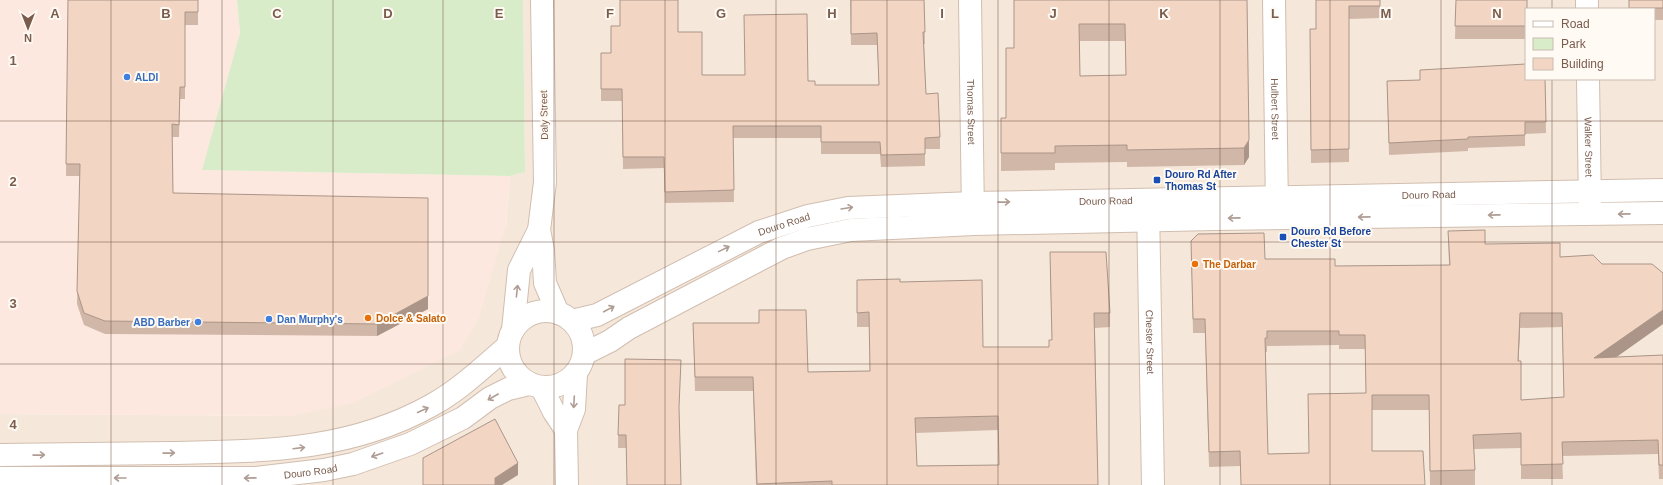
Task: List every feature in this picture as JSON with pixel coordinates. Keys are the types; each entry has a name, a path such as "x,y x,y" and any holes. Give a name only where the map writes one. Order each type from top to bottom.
{"street":[{"name":"Daly Street","path":"510,338 519,270 538,230 545,182 542,0"},
{"name":"Thomas Street","path":"970,0 974,224"},
{"name":"Hulbert Street","path":"1274,0 1277,218"},
{"name":"Walker Street","path":"1588,80 1590,214"},
{"name":"Douro Road","path":"565,317 597,315 759,232 808,216 848,208 973,202 1663,190"},
{"name":"Chester Street","path":"1148,199 1153,485"},
{"name":"Douro Road","path":"580,364 629,328 782,248 807,239 851,230 974,224 1148,220 1663,213"},
{"name":"Daly Street","path":"538,230 543,250 545,282 565,317"},
{"path":"0,455 261,451 323,444 361,434 431,406 472,378 510,338 521,320 533,314 545,311 565,317 579,331 584,342 574,409 566,430 567,485"},
{"path":"510,338 509,357 512,368 520,377 536,386 566,430"},
{"path":"536,386 555,387 566,382 580,364"},
{"name":"Douro Road","path":"0,478 256,478 324,470 353,464 410,444 463,418 490,398 508,389 536,386"}],"shaded area":[{"path":"0,0 237,0 240,33 203,170 510,176 506,225 478,320 460,350 353,403 292,416 0,414"},
{"path":"523,0 1663,0 1663,485 0,485 0,414 292,416 506,225 510,176 525,172"}],"green space":[{"path":"237,0 523,0 525,172 510,176 202,170 240,33"}],"building":[{"path":"68,0 198,0 198,12 185,12 185,87 180,87 179,125 172,124 173,193 428,198 428,296 377,324 105,321 84,313 77,291 80,164 66,164"},
{"path":"620,0 678,0 678,32 702,32 702,75 745,75 744,15 807,14 808,81 815,81 815,85 879,85 877,33 851,34 851,0 924,0 925,32 923,32 926,94 938,93 940,137 925,138 925,154 881,155 880,142 821,142 821,126 733,126 734,190 665,192 664,157 623,157 622,89 601,89 601,53 611,53 611,26 620,26"},
{"path":"1014,0 1247,0 1249,140 1244,148 1127,150 1127,145 1055,146 1055,153 1001,153 1001,118 1006,118 1006,48 1014,48","holes":["1079,24 1125,24 1126,75 1080,76"]},
{"path":"1316,0 1380,0 1380,6 1349,6 1349,149 1311,150 1310,29 1316,29"},
{"path":"1456,0 1527,0 1527,8 1525,8 1525,26 1455,26"},
{"path":"1629,0 1663,0 1663,8 1629,8"},
{"path":"1525,64 1525,80 1545,80 1546,122 1525,122 1525,135 1468,137 1468,139 1389,143 1387,81 1420,80 1420,70"},
{"path":"1485,230 1485,244 1560,243 1560,257 1593,255 1602,264 1652,264 1663,273 1663,310 1594,358 1663,355 1663,465 1659,465 1658,440 1562,442 1563,464 1521,465 1521,433 1473,435 1475,470 1430,471 1429,395 1372,395 1372,451 1423,451 1425,485 1241,485 1240,451 1209,452 1205,319 1193,319 1191,241 1198,234 1264,233 1265,259 1335,259 1335,266 1450,265 1448,231","holes":["1520,313 1562,313 1564,397 1521,400 1521,361 1518,361","1267,331 1339,331 1339,335 1365,335 1366,393 1308,394 1309,453 1268,454 1265,338 1267,338"]},
{"path":"1050,252 1106,252 1110,313 1094,313 1098,485 832,485 832,481 757,484 753,377 695,377 693,323 759,323 759,310 806,310 808,372 870,371 869,312 857,313 857,280 900,279 900,282 982,280 983,347 1049,347 1049,340 1052,340","holes":["998,416 999,465 917,466 915,418"]},
{"path":"625,359 681,360 679,407 681,485 627,485 626,435 618,435 619,405 625,405"},
{"path":"495,419 518,463 495,478 495,485 423,485 423,458"}],"place":[{"name":"ALDI","path":"127,77"},
{"name":"Douro Rd After Thomas St","path":"1157,180"},
{"name":"Douro Rd Before Chester St","path":"1283,237"},
{"name":"The Darbar","path":"1195,264"},
{"name":"Dolce & Salato","path":"368,318"},
{"name":"Dan Murphy's","path":"269,319"},
{"name":"ABD Barber","path":"198,322"}]}
